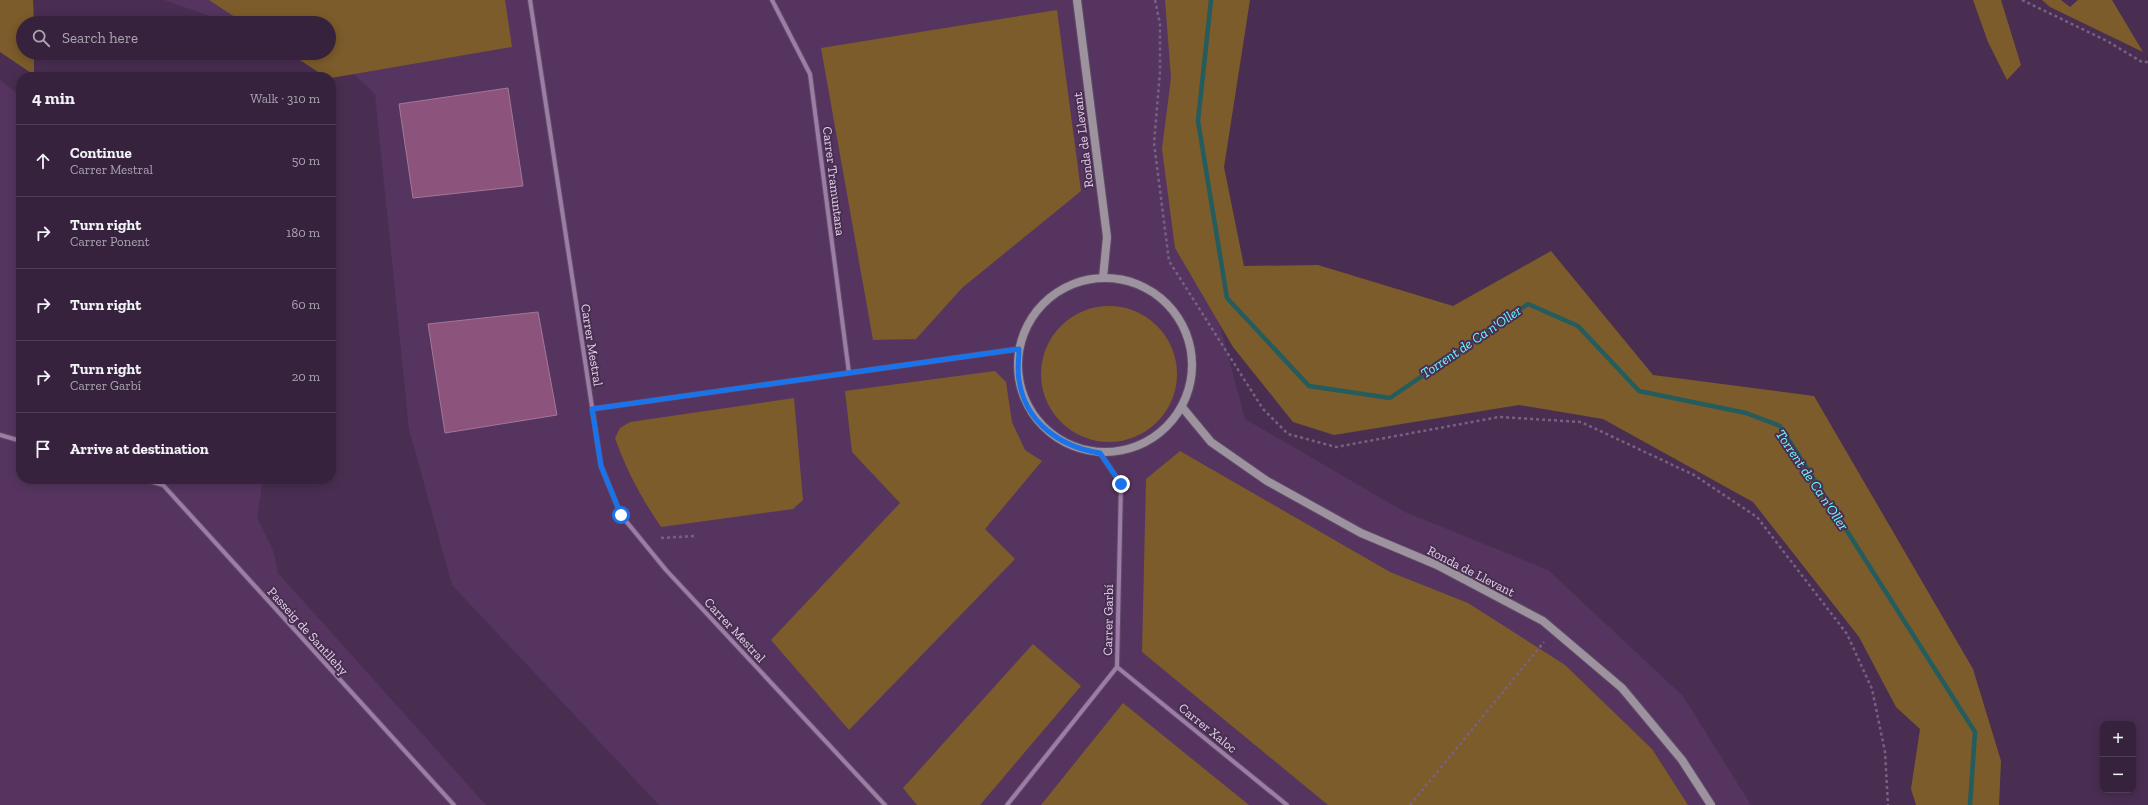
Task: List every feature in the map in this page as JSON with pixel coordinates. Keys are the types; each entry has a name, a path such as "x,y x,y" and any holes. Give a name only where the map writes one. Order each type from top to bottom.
{"main road":[{"name":"Ronda de Llevant","path":"1077,0 1107,237 1103,278"},
{"path":"1103,278 1120,279 1149,289 1174,312 1188,338 1191,383 1182,407 1163,431 1130,449 1100,453 1084,450 1056,438 1039,423 1023,397 1018,379 1019,349 1029,322 1049,298 1073,284 1103,278"},
{"name":"Ronda de Llevant","path":"1182,407 1211,442 1267,481 1361,534 1437,565 1543,621 1622,688 1682,760 1711,805"}],"street":[{"name":"Carrer Mestral","path":"530,0 601,466 621,515 666,570 885,805"},
{"name":"Carrer Tramuntana","path":"772,0 810,74 849,373"},
{"path":"592,409 1019,349"},
{"path":"0,435 16,440"},
{"name":"Carrer Garbí","path":"1007,805 1117,666 1121,484 1100,453"},
{"name":"Passeig de Santllehy","path":"159,484 162,485 454,805"},
{"name":"Carrer Xaloc","path":"1117,666 1287,805"}],"path":[{"path":"1155,0 1160,24 1160,72 1154,143 1169,262 1263,410 1288,434 1336,447 1499,417 1581,422 1694,475 1757,517 1847,634 1872,689 1886,752 1888,805"},
{"path":"2022,0 2107,41 2142,62 2148,62"},
{"path":"661,538 695,536"},
{"path":"1410,805 1544,642"}],"shaded area":[{"path":"0,0 33,0 34,16 16,16 16,60 34,60 34,72 30,72 0,52"},
{"path":"164,0 1169,0 1212,295 1245,419 1405,512 1548,570 1683,696 1751,805 659,805 452,585 409,429 375,94 336,58 336,16 210,16"},
{"path":"209,0 505,0 512,47 336,77 336,72 318,72 300,60 336,60 336,16 233,16"},
{"path":"1165,0 1250,0 1224,167 1244,266 1318,265 1453,306 1551,251 1653,375 1814,396 1973,669 2001,761 1999,805 1916,805 1911,789 1920,729 1896,707 1859,637 1753,502 1603,419 1519,405 1334,435 1293,422 1233,347 1175,248 1162,149 1171,78"},
{"path":"1973,0 2001,0 2021,65 2007,80 1988,42"},
{"path":"2042,0 2061,0 2070,7 2078,0 2112,0 2143,52 2050,7"},
{"path":"1057,10 1081,191 962,288 916,339 873,340 821,48"},
{"path":"0,80 16,92 16,484 262,484 257,517 274,553 278,573 486,805 0,805"},
{"path":"1109,306 1135,311 1157,326 1172,348 1177,374 1172,400 1157,422 1135,437 1109,442 1083,437 1061,422 1046,400 1041,374 1046,348 1061,326 1083,311"},
{"path":"995,371 1006,382 1012,422 1025,450 1042,461 985,529 1015,559 849,730 771,640 900,503 852,452 845,391"},
{"path":"794,398 803,500 793,509 661,527 647,506 624,461 615,438 620,428 630,422"},
{"path":"1180,451 1390,572 1468,603 1565,665 1652,749 1688,805 1328,805 1142,652 1146,479"},
{"path":"1033,644 1081,686 980,805 917,805 903,788"},
{"path":"1123,703 1249,805 1041,805"}],"building":[{"path":"508,88 523,186 413,198 399,104"},
{"path":"538,312 557,415 445,433 428,324"}],"waterway":[{"name":"Torrent de Ca n'Oller","path":"1211,0 1198,121 1227,298 1309,386 1390,398 1528,304 1578,326 1639,391 1746,413 1780,426 1975,732 1970,805"}],"route":[{"path":"621,515 601,466 592,409 1019,349 1018,379 1023,397 1039,423 1056,438 1084,450 1100,453 1121,484"}]}
